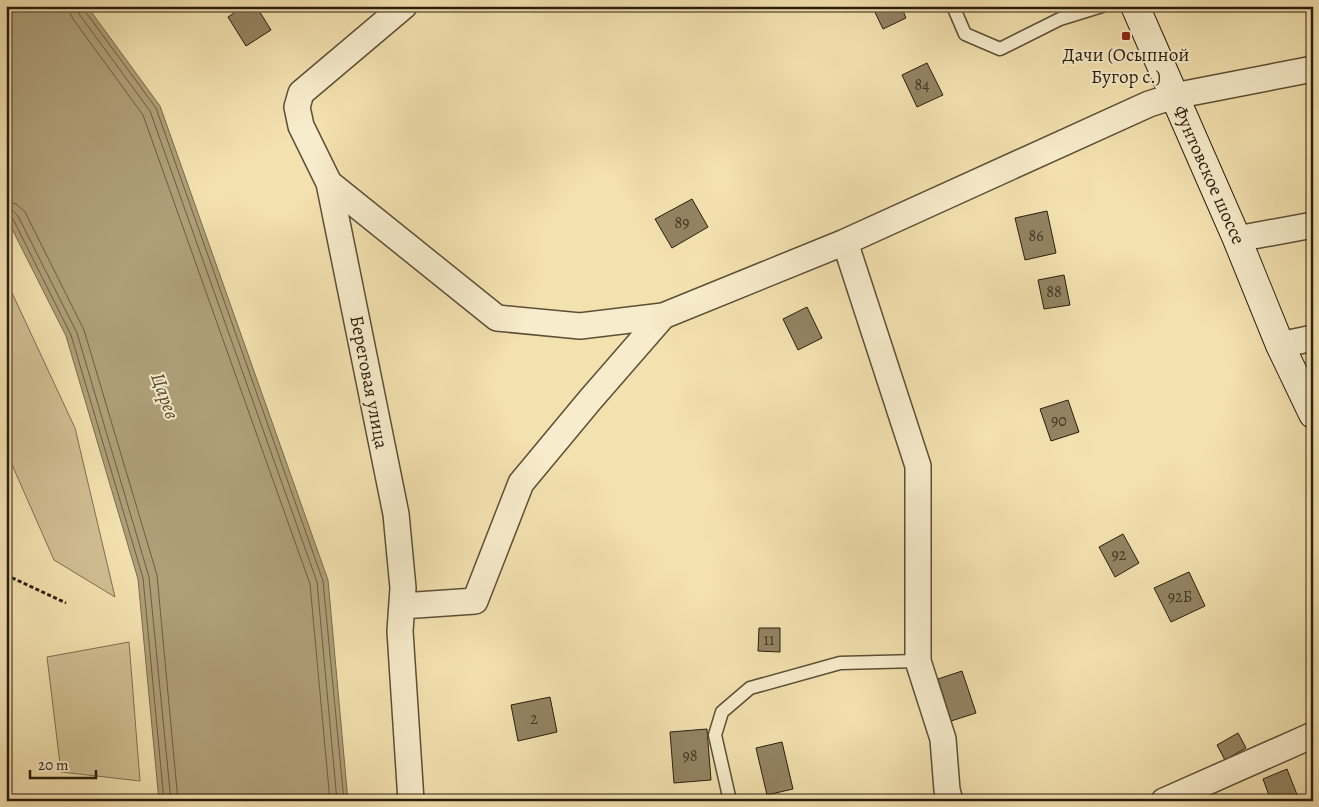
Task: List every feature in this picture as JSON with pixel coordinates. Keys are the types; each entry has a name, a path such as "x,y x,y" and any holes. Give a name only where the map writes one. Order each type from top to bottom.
{"street":[{"name":"Фунтовское шоссе","path":"1135,6 1237,239 1280,346 1313,414"},
{"name":"Береговая улица","path":"399,10 301,93 297,107 301,126 329,183 396,514 403,588 400,640 410,801"},
{"path":"329,183 497,318 580,326 663,316 845,242 1140,108 1174,96 1313,69"},
{"path":"1237,239 1313,225"},
{"path":"845,242 918,466 918,661 943,739 947,790 950,801"},
{"path":"402,606 475,601 521,483 663,316"},
{"path":"1280,346 1313,338"},
{"path":"1164,801 1313,735"}],"lane":[{"path":"953,6 965,34 1000,49 1060,19 1102,6"},
{"path":"730,801 715,735 722,712 750,688 840,663 918,661"}],"path":[{"path":"6,576 66,603"}],"shaded area":[{"path":"6,280 75,428 115,597 54,560 6,451"},
{"path":"129,642 140,781 61,772 47,657"}],"water":[{"name":"Царев","path":"6,6 87,6 160,106 328,580 348,801 159,801 138,579 66,336 6,217"}],"building":[{"path":"244,6 256,6 271,30 246,46 228,17"},
{"path":"872,6 901,6 906,18 883,29"},
{"path":"1310,18 1313,18 1312,49"},
{"path":"927,63 943,95 917,107 902,75"},
{"path":"1313,157 1313,184 1307,158"},
{"path":"692,199 708,227 672,248 655,219"},
{"path":"1047,211 1056,253 1025,260 1015,218"},
{"path":"1064,275 1070,305 1044,309 1038,280"},
{"path":"807,307 822,338 798,350 783,319"},
{"path":"1068,400 1079,432 1051,441 1040,409"},
{"path":"1123,534 1139,563 1115,577 1099,547"},
{"path":"1189,572 1205,606 1171,622 1154,588"},
{"path":"759,628 780,628 780,652 758,651"},
{"path":"962,671 976,713 951,721 938,679"},
{"path":"550,697 557,732 518,741 511,705"},
{"path":"707,729 711,780 674,783 670,732"},
{"path":"1238,733 1246,748 1225,760 1217,745"},
{"path":"782,742 793,789 767,795 756,748"},
{"path":"1287,769 1298,797 1288,801 1271,801 1263,779"}],"place":[{"name":"Дачи (Осыпной Бугор с.)","path":"1126,36"}]}
